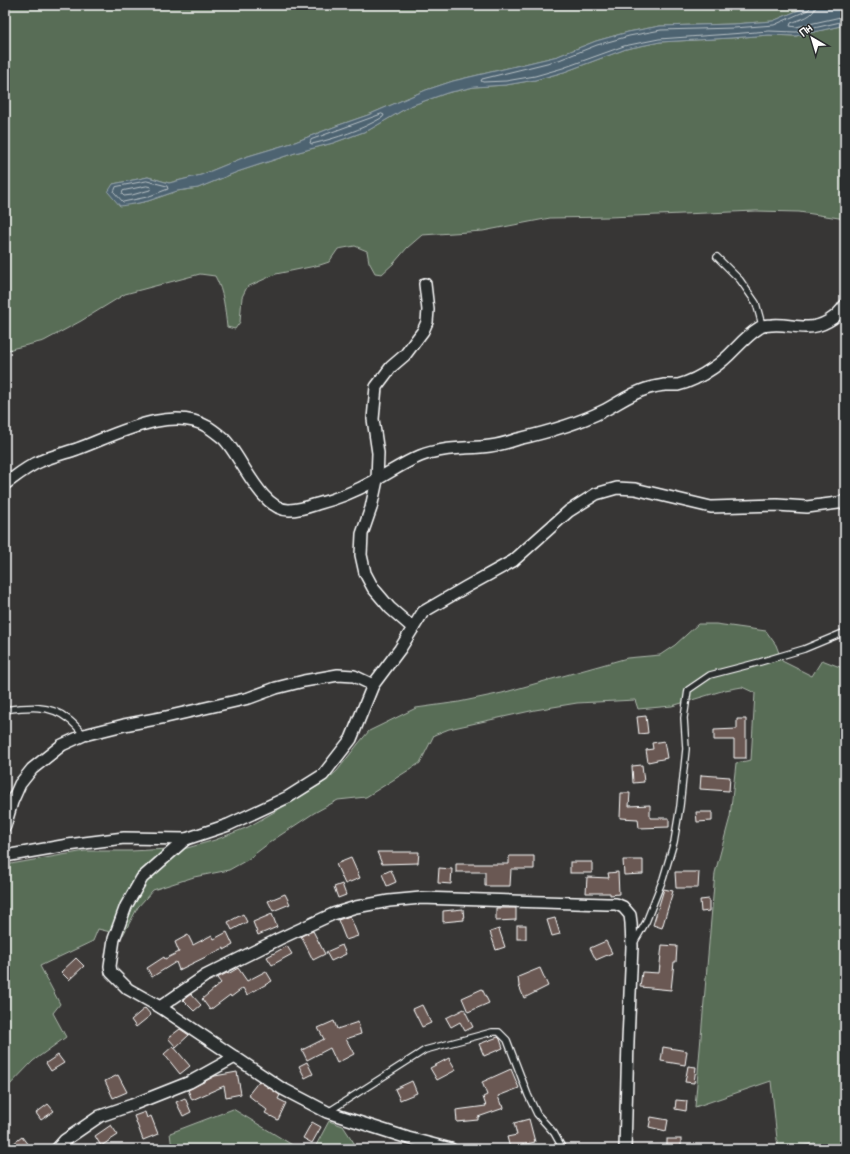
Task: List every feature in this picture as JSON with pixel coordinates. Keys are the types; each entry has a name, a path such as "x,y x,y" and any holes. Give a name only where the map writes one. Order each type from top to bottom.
{"street":[{"path":"413,628 390,608 373,588 365,572 361,555 362,534 371,508 377,480 378,453 373,419 376,386 391,367 405,355 423,331 427,322 428,310 425,284"},
{"path":"5,484 41,461 140,425 168,419 190,419 208,426 224,439 269,502 285,510 300,509 329,501 354,491 422,455 442,450 491,446 518,439 570,424 602,412 645,389 679,384 714,368 727,359 747,336 762,325 788,325 807,328 822,324 832,319 844,308"},
{"path":"5,856 68,845 124,838 186,839 228,825 288,797 323,775 351,739 373,685 400,649 423,612 513,561 569,511 596,494 617,488 635,489 711,507 807,507 838,503 845,500"},
{"path":"5,826 12,802 20,784 32,769 62,746 84,735 249,698 276,688 304,681 338,675 354,676 373,685"},
{"path":"186,839 142,878 126,906 114,940 110,966 111,972 128,989 160,1007 281,1088 327,1112 408,1138 451,1149"},
{"path":"160,1007 205,976 272,942 333,914 356,907 389,901 428,899 616,904 623,907 630,915 632,946 625,1149"},
{"path":"57,1149 65,1140 100,1116 190,1082 236,1057"}],"lane":[{"path":"717,256 740,280 756,303 762,325"},
{"path":"632,946 646,922 663,879 674,842 680,806 686,749 684,718 688,690 710,675 804,649 845,632"},
{"path":"5,710 39,707 57,711 69,719 84,735"},
{"path":"327,1112 425,1050 492,1032 500,1032 507,1040 528,1095 537,1114 554,1134 563,1149"}],"green space":[{"path":"5,5 811,5 773,21 733,24 660,26 628,32 596,41 558,56 453,81 426,90 368,115 295,142 245,157 201,175 169,183 148,177 113,184 134,204 148,201 177,191 198,188 237,172 295,153 333,143 369,130 410,106 447,93 474,87 506,85 535,80 564,72 626,49 660,42 769,35 796,36 845,25 845,220 799,212 756,211 550,218 483,231 422,235 382,274 375,273 369,262 367,251 355,246 338,249 329,262 276,274 247,287 242,297 240,322 235,329 227,327 222,295 215,276 200,274 125,294 81,321 44,341 5,351"},
{"path":"698,624 716,624 766,631 776,645 782,661 812,676 822,660 845,669 845,1143 833,1149 819,1149 815,1143 789,1149 778,1149 771,1081 695,1107 715,873 730,817 736,763 751,760 755,693 742,687 725,690 672,706 638,709 635,700 577,703 535,710 449,729 434,735 420,763 366,797 338,800 314,813 273,840 247,860 229,870 194,877 153,890 138,907 123,935 98,929 93,941 40,966 60,1004 53,1013 66,1037 33,1061 5,1090 5,865 85,851 131,851 187,848 215,840 248,827 323,783 337,771 369,731 416,708 459,702 502,693 627,658 660,655 675,645"},
{"path":"233,1109 299,1149 172,1149 170,1133"},
{"path":"329,1121 343,1126 358,1149 314,1149"}],"water":[{"path":"811,5 845,5 845,25 796,36 769,35 660,42 626,49 564,72 535,80 506,85 474,87 447,93 410,106 369,130 333,143 295,153 237,172 198,188 177,191 148,201 120,206 108,192 113,184 148,177 169,183 201,175 245,157 295,142 368,115 426,90 453,81 558,56 596,41 628,32 660,26 733,24 773,21"}],"building":[{"path":"646,716 648,733 639,734 637,717"},
{"path":"737,719 746,719 746,758 734,758 734,740 714,740 714,730 737,729"},
{"path":"664,741 667,758 648,762 646,750 653,749 652,743"},
{"path":"642,765 644,782 633,783 632,766"},
{"path":"701,775 730,777 729,791 700,789"},
{"path":"621,793 630,793 629,806 650,805 650,818 669,818 669,827 639,828 638,819 620,818"},
{"path":"696,812 712,812 712,821 697,822"},
{"path":"377,852 419,852 418,863 382,864"},
{"path":"509,856 534,856 534,869 511,869 510,886 485,886 485,872 456,872 456,864 509,864"},
{"path":"351,858 360,878 345,884 336,864"},
{"path":"623,860 643,860 643,874 624,875"},
{"path":"570,862 592,862 592,873 570,873"},
{"path":"439,868 452,869 451,884 438,883"},
{"path":"391,870 396,882 387,886 382,874"},
{"path":"618,872 619,894 610,895 610,893 586,893 587,877 609,878 608,873"},
{"path":"675,872 699,872 698,888 676,888"},
{"path":"342,884 346,895 338,898 334,887"},
{"path":"664,889 673,891 662,928 653,925"},
{"path":"285,894 290,904 273,911 268,901"},
{"path":"709,899 709,911 701,912 700,900"},
{"path":"496,908 516,908 516,920 496,921"},
{"path":"463,909 464,920 443,922 443,911"},
{"path":"243,914 247,922 232,930 228,922"},
{"path":"272,914 277,927 258,935 253,922"},
{"path":"350,916 358,936 346,940 338,920"},
{"path":"555,918 560,934 552,936 547,920"},
{"path":"517,925 526,925 526,939 517,939"},
{"path":"499,929 505,947 496,950 490,932"},
{"path":"313,931 325,954 313,960 301,936"},
{"path":"227,932 233,945 224,950 224,948 179,970 176,962 152,977 147,968 164,957 165,959 179,952 175,942 188,935 193,945 212,935 214,939"},
{"path":"606,941 612,953 596,960 590,948"},
{"path":"342,945 346,954 331,961 326,952"},
{"path":"662,945 677,946 671,990 640,987 642,972 659,973"},
{"path":"287,946 292,954 272,965 267,957"},
{"path":"76,958 84,966 69,980 61,972"},
{"path":"238,968 247,981 266,971 272,981 247,995 243,988 231,997 230,995 210,1010 202,999 221,983 217,978"},
{"path":"540,968 548,986 524,998 519,986 518,977"},
{"path":"482,989 489,1003 468,1012 462,998"},
{"path":"191,994 201,1005 194,1011 183,1000"},
{"path":"422,1005 431,1023 422,1027 413,1009"},
{"path":"145,1008 151,1015 136,1027 131,1020"},
{"path":"464,1009 473,1027 465,1031 460,1022 451,1027 446,1018"},
{"path":"334,1021 337,1029 358,1022 361,1034 346,1039 354,1054 337,1063 330,1048 307,1060 302,1050 324,1039 318,1028"},
{"path":"180,1029 189,1035 176,1047 168,1038"},
{"path":"498,1037 503,1048 484,1056 479,1044"},
{"path":"173,1046 190,1066 180,1074 164,1054"},
{"path":"663,1047 687,1051 685,1065 661,1061"},
{"path":"58,1055 64,1063 51,1071 46,1063"},
{"path":"449,1058 456,1070 437,1080 430,1068"},
{"path":"307,1062 313,1074 305,1078 299,1066"},
{"path":"688,1066 696,1067 694,1083 685,1082"},
{"path":"511,1069 519,1088 498,1096 501,1105 503,1105 504,1108 478,1117 478,1120 457,1122 456,1110 486,1106 483,1097 487,1095 482,1082"},
{"path":"237,1072 241,1094 226,1097 224,1086 192,1100 188,1090 215,1076"},
{"path":"118,1075 127,1092 113,1098 105,1081"},
{"path":"259,1081 280,1095 278,1099 286,1103 278,1120 265,1113 267,1110 248,1095"},
{"path":"412,1081 417,1093 400,1100 395,1089"},
{"path":"185,1098 191,1112 183,1116 176,1102"},
{"path":"676,1100 687,1101 686,1111 675,1109"},
{"path":"48,1104 54,1111 41,1120 36,1113"},
{"path":"145,1112 147,1118 151,1116 158,1134 143,1140 134,1116"},
{"path":"651,1117 668,1120 666,1131 649,1127"},
{"path":"529,1119 535,1142 510,1148 507,1137 517,1135 514,1123"},
{"path":"312,1122 321,1127 312,1143 303,1138"},
{"path":"111,1125 118,1135 101,1146 95,1136"},
{"path":"22,1137 31,1149 6,1149"},
{"path":"667,1139 681,1139 681,1147 667,1147"}]}
